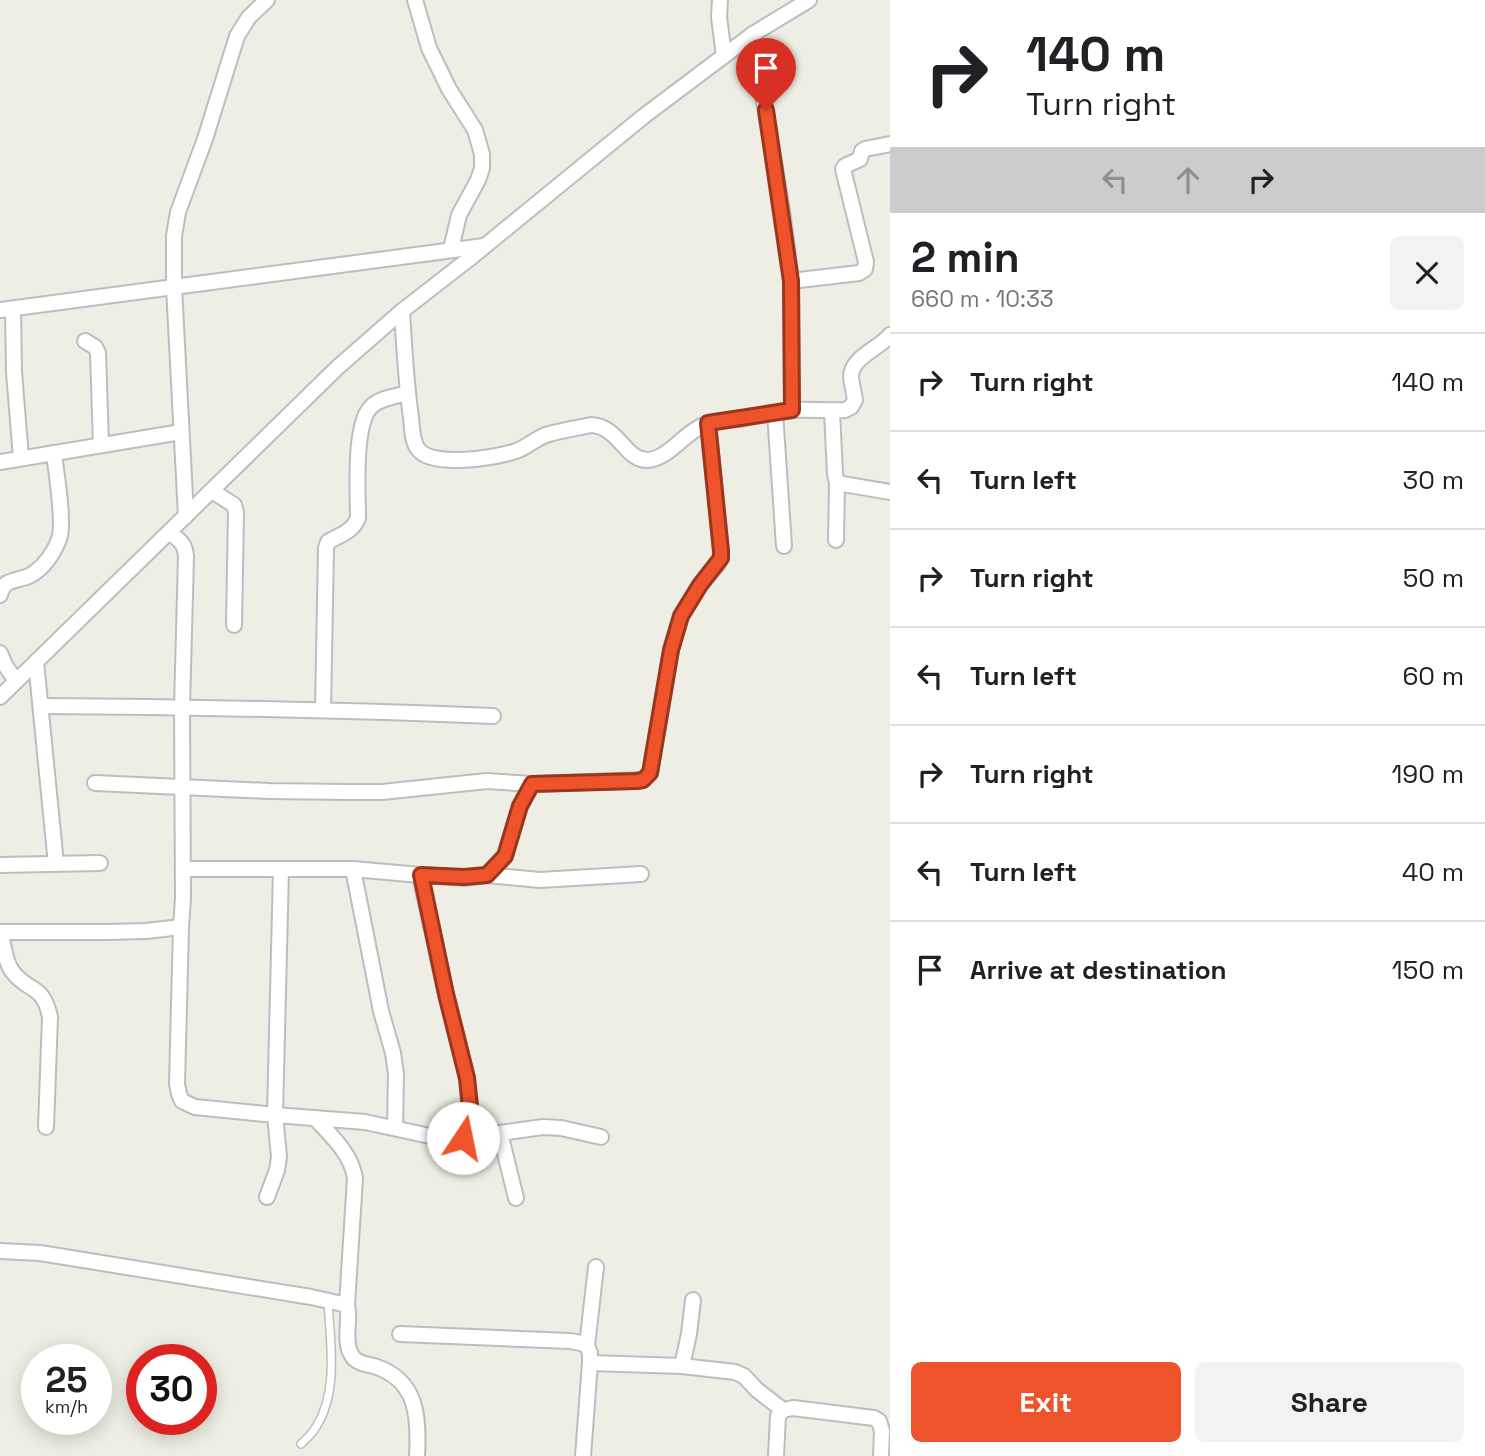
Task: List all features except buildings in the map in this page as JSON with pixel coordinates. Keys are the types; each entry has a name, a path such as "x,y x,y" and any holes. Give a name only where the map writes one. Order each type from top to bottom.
{"street":[{"path":"186,516 174,286 174,236 178,212 205,139 237,36 249,18 267,0"},
{"path":"415,0 429,48 449,89 475,130 482,154 478,180 459,215 451,249"},
{"path":"720,0 719,17 724,56"},
{"path":"0,697 338,367 402,311 644,116 753,34 809,0"},
{"path":"753,34 791,281 792,410"},
{"path":"791,281 859,273 864,269 866,262 843,169 860,159 865,149 890,144"},
{"path":"22,458 6,309 486,245"},
{"path":"402,311 414,442 419,451 433,458 477,458 513,452 540,437 591,425 605,427 637,458 650,460 668,452 686,435 708,423 792,410 845,410 855,401 852,368 890,335"},
{"path":"85,341 95,347 98,353 101,445"},
{"path":"323,709 326,548 328,542 346,533 356,523 359,449 365,415 378,401 408,393"},
{"path":"832,411 837,483 836,540"},
{"path":"775,413 784,546"},
{"path":"95,783 270,791 382,792 487,781 532,784 643,780 650,773 671,650 681,616 721,558 708,423"},
{"path":"0,462 181,432"},
{"path":"0,595 3,586 8,582 34,573 44,564 59,539 61,522 54,453"},
{"path":"837,483 890,492"},
{"path":"212,491 233,505 236,512 234,625"},
{"path":"169,532 185,546 186,556 183,869 177,1084 182,1101 195,1107 365,1122 430,1136 463,1138 543,1127 601,1137"},
{"path":"0,653 16,681"},
{"path":"36,662 56,864"},
{"path":"41,706 323,709 494,716"},
{"path":"487,875 505,856 520,806 532,784"},
{"path":"0,865 100,863"},
{"path":"183,869 353,869 540,880 641,874"},
{"path":"267,1197 279,1157 275,1115 281,869"},
{"path":"353,869 381,1011 393,1053 396,1073 395,1128"},
{"path":"421,875 467,1078 470,1106 463,1138"},
{"path":"46,1127 50,1017 48,1004 38,991 20,980 9,966 0,932 146,931 181,927"},
{"path":"315,1118 346,1153 355,1178 347,1306 350,1352 358,1362 376,1367 398,1380 406,1390 416,1410 418,1421 417,1456"},
{"path":"500,1133 516,1198"},
{"path":"0,1251 40,1253 347,1306"},
{"path":"583,1456 590,1363 587,1346 596,1267"},
{"path":"682,1366 693,1300"},
{"path":"400,1334 570,1341 587,1346"},
{"path":"590,1363 682,1366 735,1372 744,1376 757,1390 783,1409 874,1418 879,1421 883,1431 881,1456"},
{"path":"776,1456 778,1416 783,1409"}],"lane":[{"path":"301,1444 321,1418 330,1386 328,1301"}],"route":[{"path":"463,1138 470,1096 421,875 487,875 505,856 520,806 532,784 637,781 647,778 650,773 671,650 681,616 721,558 708,423 792,410 791,281 766,110"}]}
